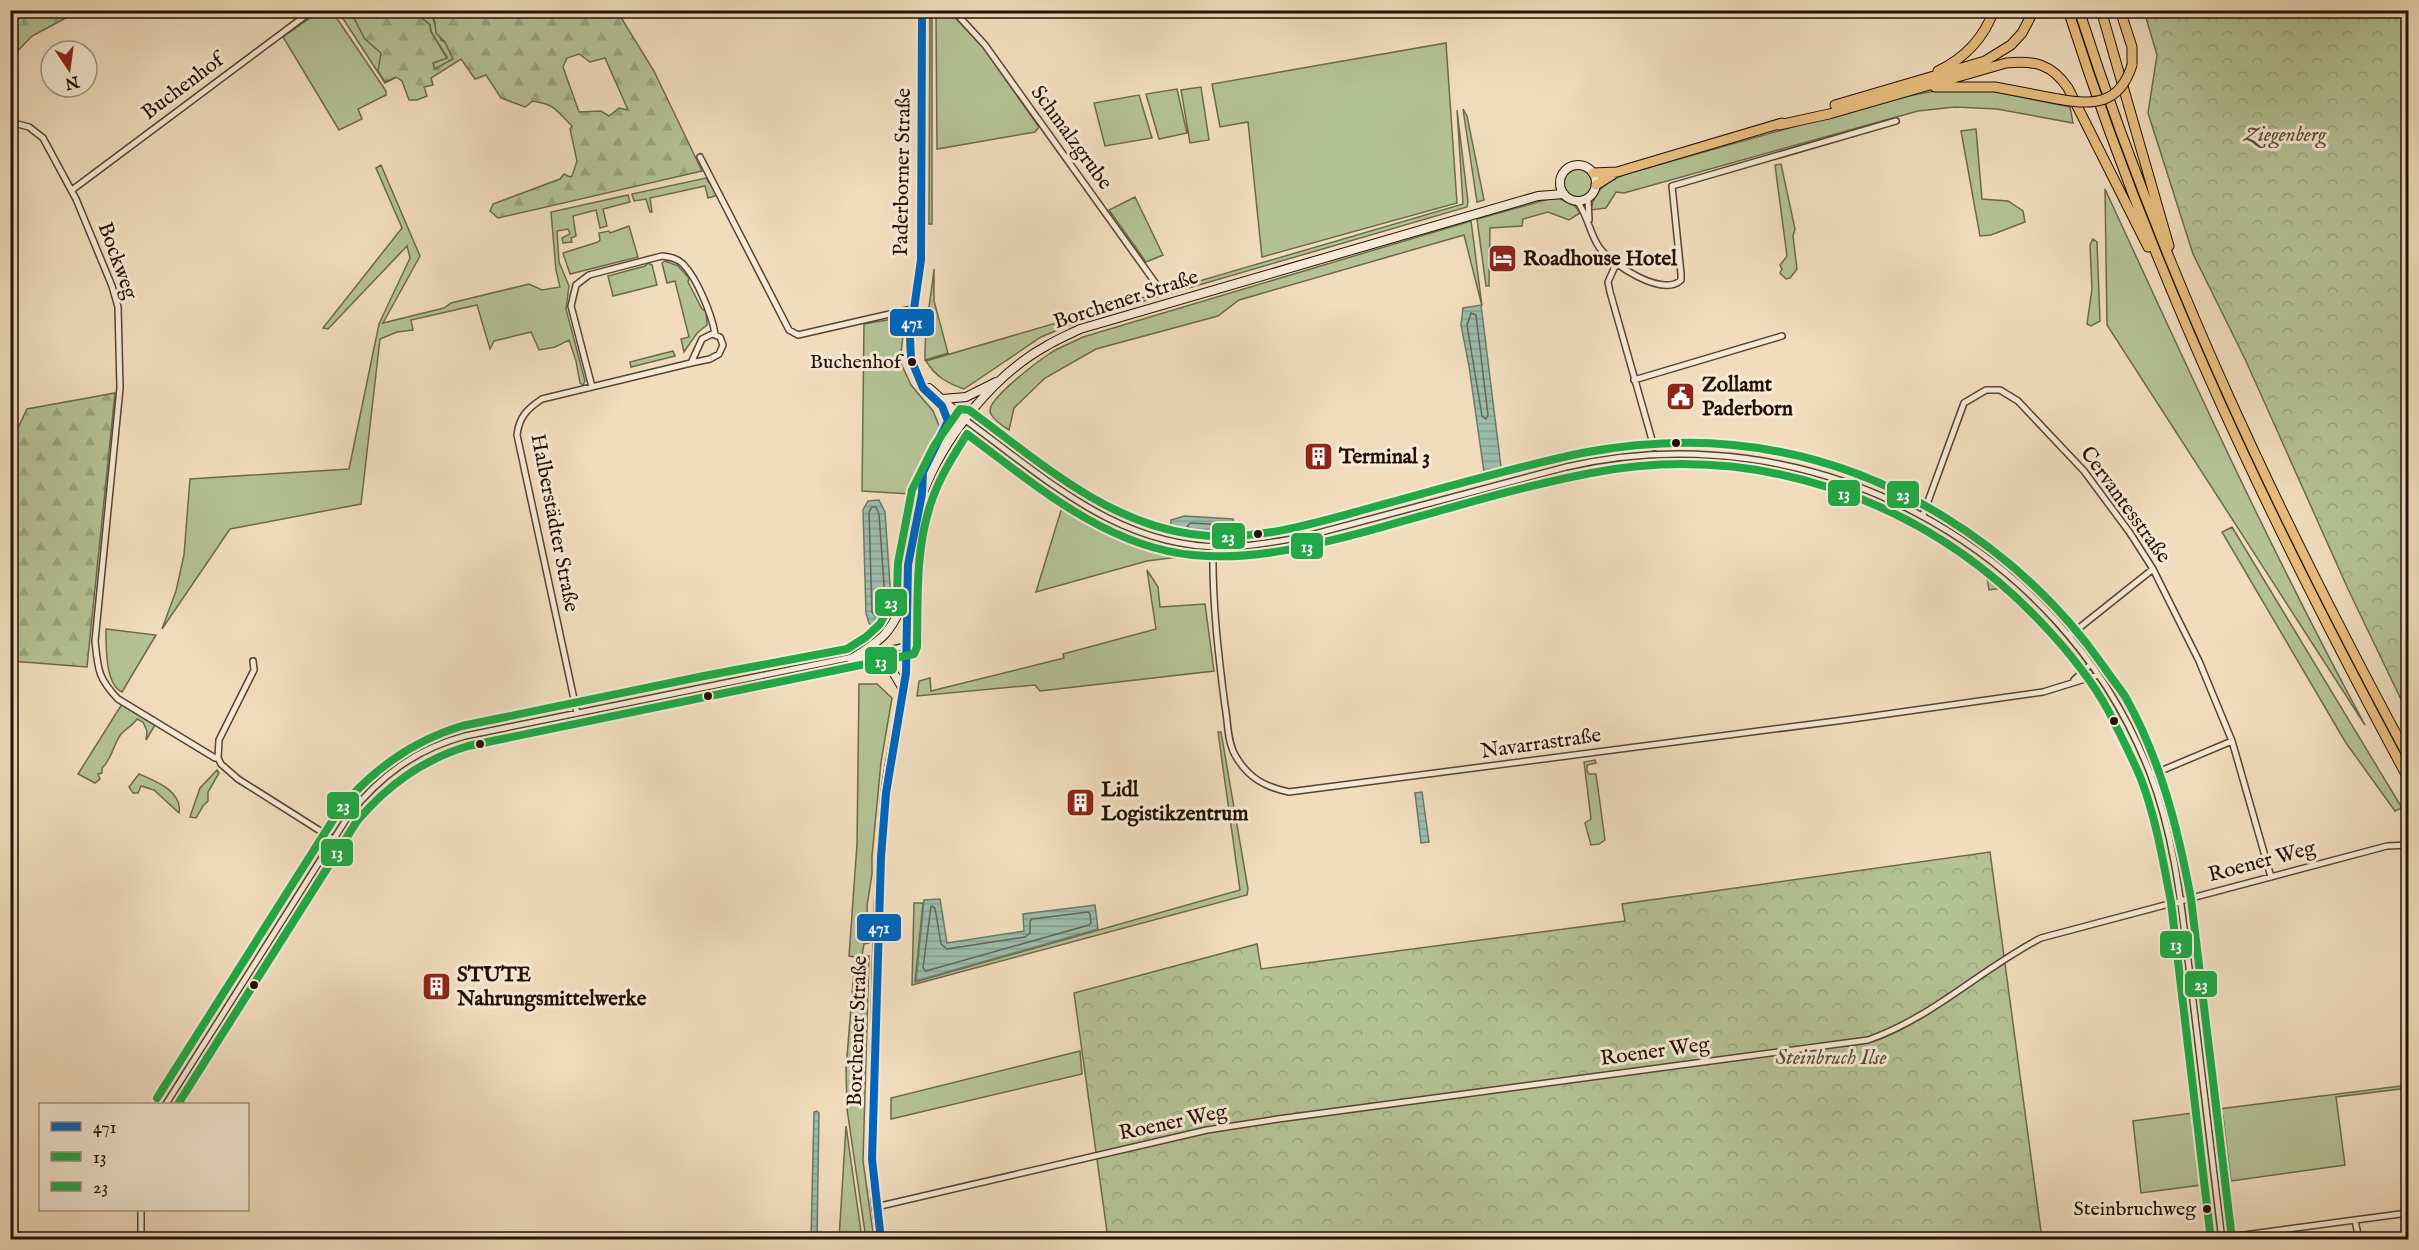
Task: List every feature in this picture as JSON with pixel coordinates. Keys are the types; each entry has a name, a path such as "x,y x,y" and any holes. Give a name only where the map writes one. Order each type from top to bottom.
{"highway":[{"path":"1904,85 1936,72 1963,56 1980,37 1994,10"},
{"path":"1593,173 1617,172 1985,61 1999,54 2022,33 2034,10"},
{"path":"2068,10 2104,121 2201,363 2268,508 2352,673 2409,778"},
{"path":"2079,10 2125,146 2175,277 2206,350 2279,507 2364,674 2409,756"},
{"path":"2101,10 2160,220 2176,264 2175,277"},
{"path":"1914,89 1995,87 2088,103 2111,96 2125,83 2132,65 2132,47 2120,10"},
{"path":"1779,125 1829,114 2006,63 2036,62 2052,69 2068,88 2142,238 2157,257"},
{"path":"1596,185 1617,172"}],"main road":[{"name":"Paderborner Straße","path":"920,380 911,360 910,337 916,308 921,260 922,10"},
{"path":"1573,166 1584,166 1593,173 1596,185 1588,198 1577,201 1564,194 1560,182 1564,172 1573,166"},
{"name":"Borchener Straße","path":"1538,195 1560,182"},
{"name":"Borchener Straße","path":"881,1239 872,1159 881,857 886,793 903,689 907,646 908,565 922,494 964,419 1005,376 1046,346 1080,329 1538,195 1564,194"},
{"path":"943,399 966,397 1005,376"},
{"path":"920,380 964,419"},
{"path":"920,380 923,388 942,406 948,421 923,472 922,494"},
{"path":"851,659 883,638 896,620 908,594"},
{"path":"851,659 878,660 890,666 903,689"}],"street":[{"name":"Buchenhof","path":"72,190 314,10"},
{"name":"Schmalzgrube","path":"953,10 985,45 1159,288"},
{"path":"1588,198 1589,221 1595,241 1606,255 1616,264 1663,286 1678,283 1681,274 1672,186 1896,121"},
{"name":"Bockweg","path":"10,122 29,126 43,138 72,190 112,286 118,307 120,388 95,641 98,671 118,699 214,758 218,758"},
{"path":"700,157 789,330 798,335 916,308"},
{"path":"1577,201 1589,221"},
{"name":"Halberstädter Straße","path":"576,713 517,435 521,417 542,399 710,359 719,354 723,343 715,334 713,321 690,273 681,262 662,256 589,275 576,285 571,306 592,387"},
{"path":"1616,264 1608,282 1610,292 1654,447"},
{"path":"691,363 702,339 715,334"},
{"path":"1634,380 1782,336"},
{"name":"Cervantesstraße","path":"1923,515 1962,407 1967,400 1986,390 2000,390 2018,401 2084,471 2130,533 2153,569 2199,661 2232,741 2271,877"},
{"path":"964,419 1078,503 1109,520 1159,538 1213,546 1259,544 1303,537 1574,465 1662,453 1727,456 1797,467 1855,484 1923,515 1998,566 2040,604 2069,636 2124,718 2151,775 2165,824 2181,900 2222,1239 2409,1213"},
{"name":"Navarrastraße","path":"1213,546 1213,610 1231,744 1244,768 1257,781 1268,788 1289,792 2043,692 2097,675"},
{"path":"2069,636 2153,569"},
{"path":"167,1103 349,815 374,785 396,768 426,750 465,736 907,646"},
{"path":"253,661 254,670 219,740 218,758 221,764 238,779 333,839"},
{"name":"Navarrastraße","path":"2072,682 2090,665"},
{"path":"2151,775 2232,741"},
{"name":"Roener Weg","path":"876,1208 1207,1130 1868,1040 1912,1021 2005,959 2041,938 2387,846 2409,845"},
{"path":"141,1211 141,1239"},
{"path":"2355,1221 2359,1239"}],"green space":[{"path":"11,10 79,11 32,36 11,58"},
{"path":"320,11 332,11 386,91 386,95 358,109 362,119 339,130 283,37"},
{"path":"338,11 355,11 399,76 385,83"},
{"path":"350,11 419,11 418,15 430,25 431,32 447,58 433,63 435,69 453,59 445,42 436,33 435,22 430,11 617,11 654,71 702,171 498,218 490,211 493,204 560,179 564,174 572,176 577,161 570,129 572,126 556,109 547,104 533,101 525,107 501,98 486,75 475,79 461,59 431,78 433,85 424,87 427,96 409,100 402,81 396,77 385,82 378,71 381,53 365,39","holes":["579,54 590,62 605,58 628,110 619,108 609,116 601,111 579,112 563,67 567,58"]},
{"path":"419,11 430,11 441,40 445,42 453,59 434,70 433,63 447,57 431,32 430,25 418,15"},
{"path":"930,11 932,11 932,224 929,224"},
{"path":"936,11 949,11 983,47 1039,127 1035,132 937,149"},
{"name":"Ziegenberg","path":"2144,11 2408,11 2408,714 2348,589 2245,359 2193,254 2148,113 2157,55"},
{"path":"1446,43 1457,203 1262,257 1248,122 1220,127 1212,84"},
{"path":"1201,87 1209,140 1190,143 1181,90"},
{"path":"1177,89 1187,133 1159,139 1146,94"},
{"path":"1935,91 1992,91 2070,107 2073,123 1997,109 1955,107 1918,111 1624,193 1616,192 1606,208 1591,210 1599,191 1613,180 1626,174 1892,99"},
{"path":"1139,95 1152,138 1105,146 1094,103"},
{"path":"1463,109 1467,116 1484,200 1477,202"},
{"path":"1457,110 1467,207 1089,317 1041,337 964,389 942,379 926,361 1463,204"},
{"path":"1976,129 1982,199 2008,201 2023,211 2025,222 1991,235 1980,236 1961,131"},
{"path":"1781,164 1795,229 1793,236 1797,269 1790,278 1786,279 1780,273 1782,269 1780,265 1787,256 1775,165"},
{"path":"381,165 420,256 383,323 529,284 542,290 560,287 556,270 551,212 628,195 630,202 603,209 607,226 600,228 596,210 573,216 576,236 571,238 572,242 563,243 562,238 570,234 568,229 557,231 559,262 569,286 566,309 585,381 583,385 580,383 569,340 555,347 539,350 531,332 494,341 490,349 477,305 411,320 413,330 397,332 380,339 361,504 230,529 162,629 176,591 184,555 190,479 349,469 379,324 410,258 407,246 328,329 323,328 402,228 376,168"},
{"path":"1578,169 1588,173 1592,183 1588,193 1578,197 1568,193 1564,183 1568,173"},
{"path":"706,178 718,195 708,198 705,186 650,198 652,212 650,212 646,199 634,201 632,194"},
{"path":"2105,189 2263,526 2365,725 2107,325"},
{"path":"1135,197 1163,255 1146,262 1109,210"},
{"path":"1556,197 1575,206 1580,213 1569,220 1548,212 1523,219 1522,226 1490,228 1489,286 1486,286 1477,219"},
{"path":"1471,221 1482,306 1464,235 1239,300 1218,316 1096,349 1045,378 1014,408 1009,430 991,414 992,405 997,398 1025,372 1043,358 1083,337"},
{"path":"629,226 638,257 570,274 563,253 598,242 599,233 609,231 610,233"},
{"path":"2093,239 2097,242 2100,321 2091,326 2087,324 2092,289 2090,245"},
{"path":"665,261 678,266 689,278 688,282 702,309 706,311 707,325 697,333 684,352 681,339 689,337 675,281 667,283 662,263"},
{"path":"648,263 652,265 657,285 613,296 608,276 645,266"},
{"path":"934,269 934,301 948,353 925,360 927,325"},
{"path":"899,318 904,327 900,361 911,385 933,411 940,428 910,494 862,491 864,324"},
{"path":"673,351 675,356 631,367 630,362"},
{"path":"115,393 87,667 11,661 11,443 27,409"},
{"path":"1063,504 1122,534 1153,545 1186,551 1186,556 1147,561 1036,592"},
{"path":"2232,527 2402,808 2395,811 2346,743 2222,532"},
{"path":"1985,565 2010,587 1989,590"},
{"path":"1147,570 1158,587 1160,607 1205,604 1214,671 1040,691 1035,685 917,696 919,681 930,678 931,691 1064,658 1063,654 1156,629"},
{"path":"106,629 156,635 122,692 116,688 109,673"},
{"path":"859,684 877,684 892,698 881,762 872,874 867,906 869,943 864,944 862,955 869,956 863,1161 874,1240 866,1239 847,1109 846,1069 855,957 849,956 857,844"},
{"path":"122,704 155,725 146,740 147,731 143,722 137,719 122,733 102,768 102,773 98,774 100,779 95,783 78,774"},
{"path":"1218,732 1221,732 1248,889 1247,895 912,985 914,903 923,903 915,982 1240,890"},
{"path":"1595,760 1596,763 1587,765 1587,771 1589,774 1596,774 1605,840 1591,845 1585,823 1591,819 1584,762"},
{"path":"217,770 219,773 208,792 208,801 196,818 190,817 200,788"},
{"path":"139,774 167,788 177,799 179,813 154,790 141,786 138,793 133,793 129,787"},
{"name":"Steinbruch Ilse","path":"1990,852 2042,1239 1108,1239 1074,993 1257,944 1261,969 1625,921 1622,904"},
{"path":"1080,1051 1082,1074 891,1119 891,1098"},
{"path":"2408,1085 2408,1088 2336,1097 2345,1165 2231,1181 2223,1116 2212,1117 2211,1110"},
{"path":"2200,1112 2209,1184 2141,1193 2133,1121"},
{"path":"846,1126 862,1239 839,1239"},
{"path":"2347,1232 2348,1239 2287,1239"}],"water":[{"path":"1481,305 1502,475 1485,479 1461,325 1463,308"},
{"path":"879,500 885,512 891,600 881,625 873,627 866,613 863,510 868,501"},
{"path":"1184,516 1233,519 1237,534 1235,538 1170,531 1171,520"},
{"path":"1422,792 1429,842 1421,843 1415,793"},
{"path":"940,899 947,943 1024,931 1023,914 1095,905 1098,929 916,981 924,900"},
{"path":"814,1112 819,1113 817,1239 811,1240"}],"transit line":[{"name":"471","path":"881,1240 872,1159 881,857 886,793 906,673 908,565 922,494 923,472 948,421 942,406 923,388 911,359 910,337 921,260 922,10"},
{"name":"23","path":"157,1098 340,809 366,781 410,748 462,726 847,649 866,637 880,624 897,591 898,563 912,490 934,446 960,409 969,410 1046,468 1101,503 1130,517 1160,527 1191,534 1214,536 1259,534 1304,526 1502,472 1582,453 1657,444 1733,445 1788,454 1842,469 1893,489 1942,516 1989,547 2031,583 2070,623 2124,694 2159,771 2186,873 2232,1239"},
{"name":"13","path":"179,1103 357,821 381,796 421,766 468,746 914,654 917,647 920,554 927,518 939,483 967,434 1045,492 1101,526 1130,540 1161,550 1216,556 1262,554 1308,546 1510,492 1591,473 1653,465 1714,465 1774,473 1832,488 1888,511 1942,540 1991,576 2037,618 2067,651 2094,687 2109,712 2141,779 2162,855 2171,902 2211,1240"}],"place":[{"name":"Roadhouse Hotel","path":"1502,259"},
{"name":"Buchenhof","path":"912,362"},
{"name":"Zollamt Paderborn","path":"1681,397"},
{"name":"Terminal 3","path":"1318,457"},
{"name":"Lidl Logistikzentrum","path":"1080,802"},
{"name":"STUTE Nahrungsmittelwerke","path":"436,987"},
{"name":"Steinbruchweg","path":"2207,1209"}]}
